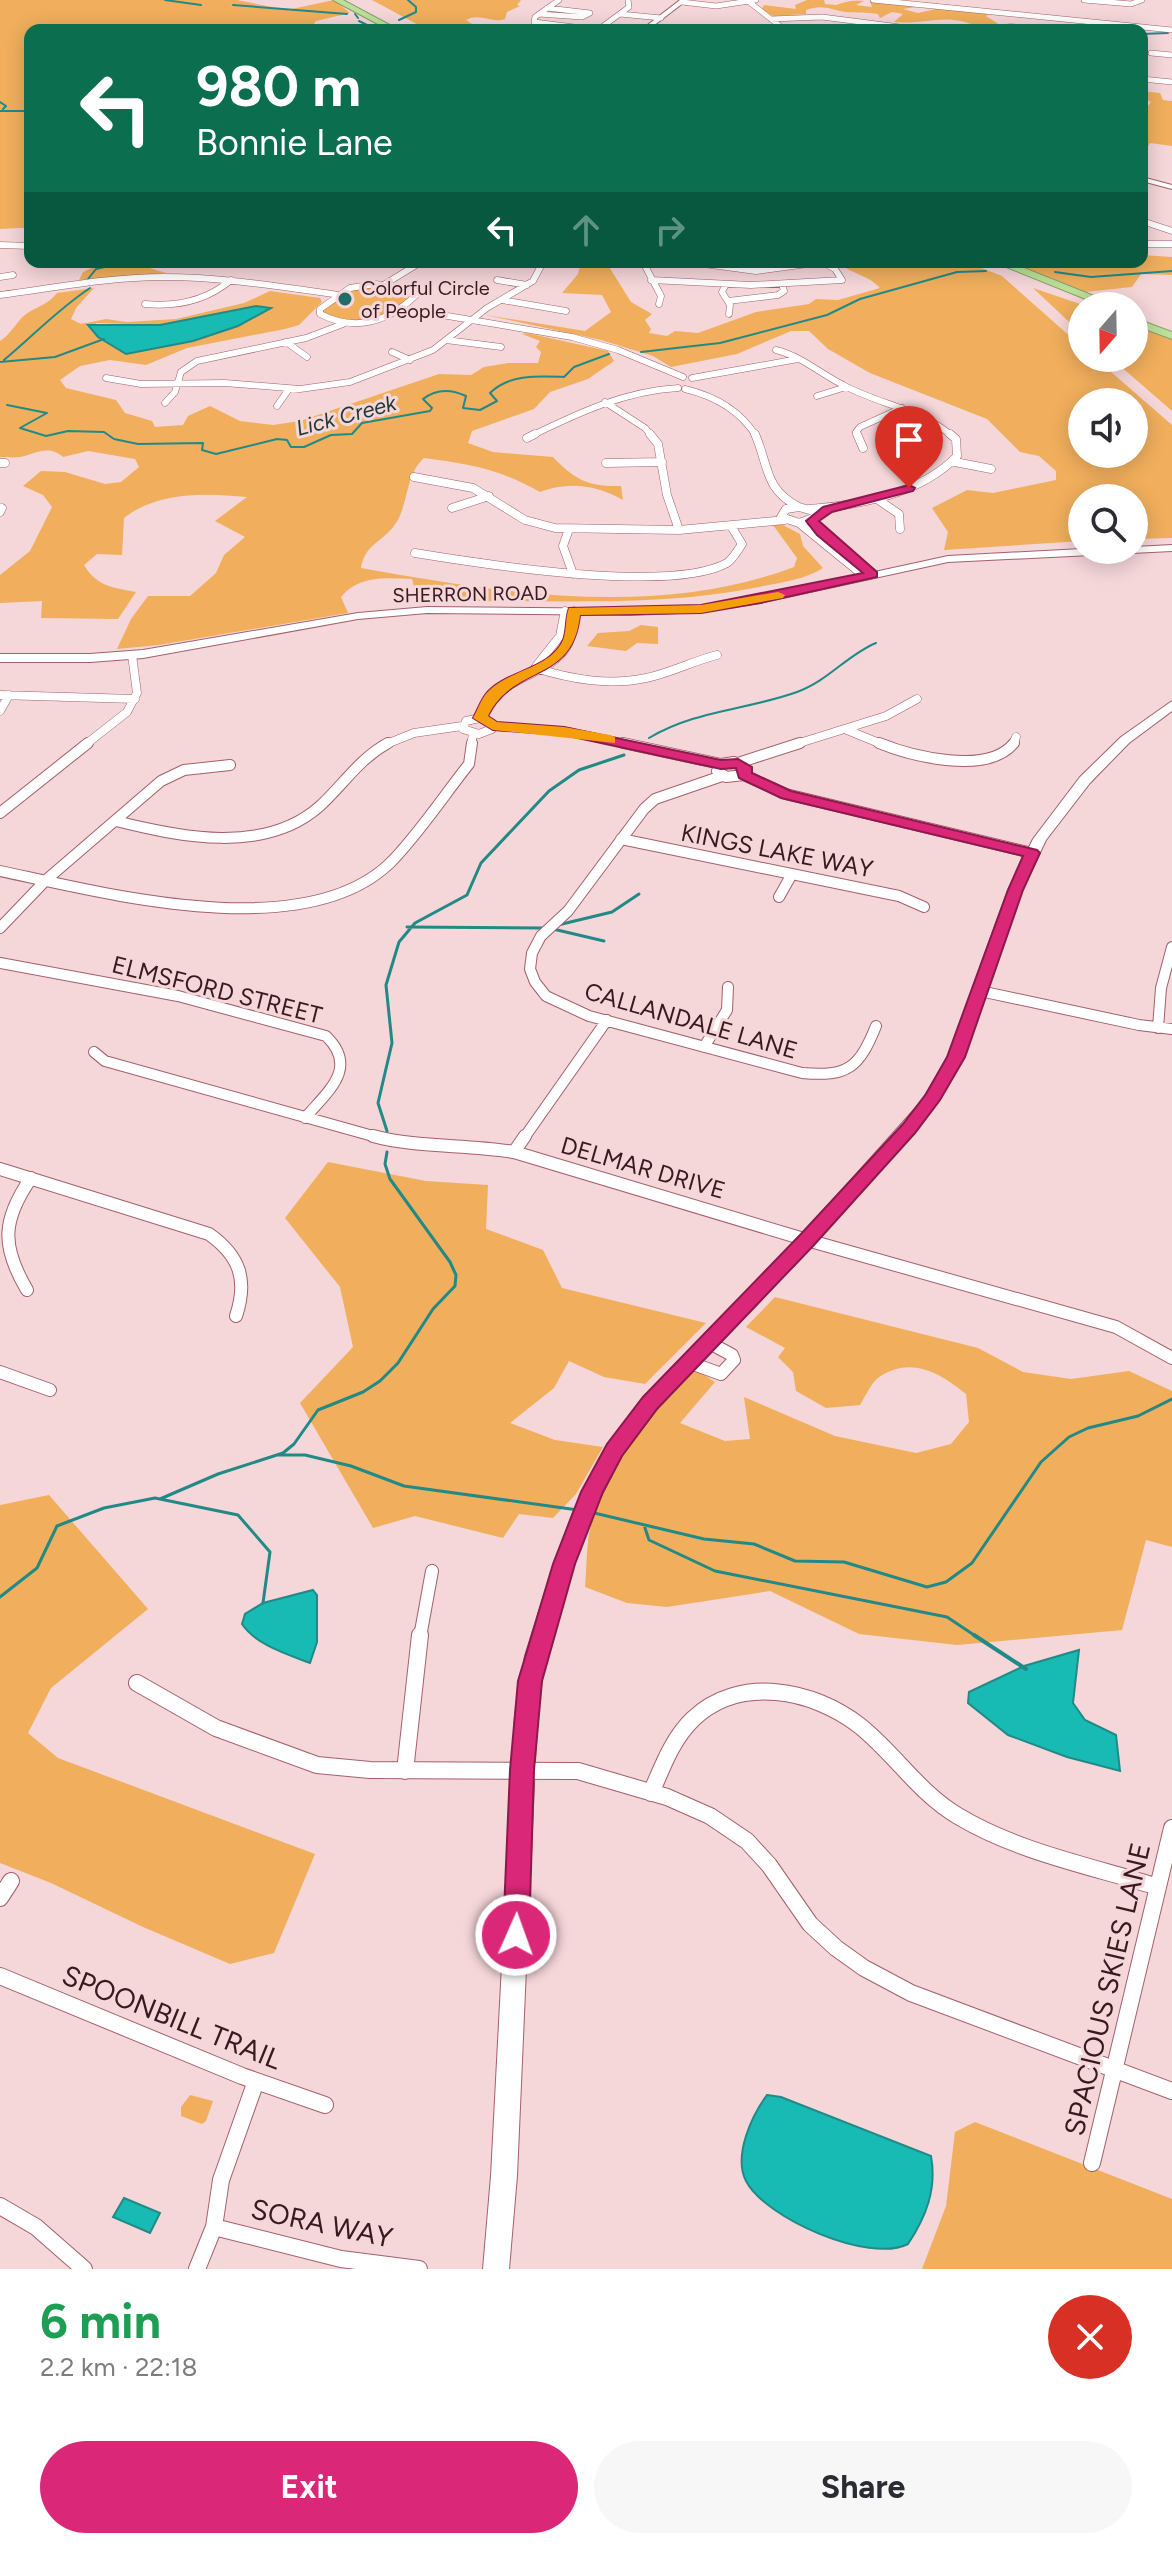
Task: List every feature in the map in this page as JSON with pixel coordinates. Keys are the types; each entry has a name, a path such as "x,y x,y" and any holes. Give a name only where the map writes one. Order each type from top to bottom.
{"highway":[{"path":"337,0 384,24"},
{"path":"349,0 395,24"},
{"path":"998,268 1068,295"},
{"path":"1015,268 1077,292"},
{"path":"1148,320 1172,329"},
{"path":"1148,327 1172,336"}],"street":[{"path":"537,24 533,20 559,0"},
{"path":"606,24 629,7 628,0"},
{"path":"652,24 683,1 716,6 756,0"},
{"path":"873,0 1112,24"},
{"path":"1084,0 1134,4 1142,0"},
{"path":"748,1 777,24"},
{"path":"539,14 582,17 590,13 547,8"},
{"path":"620,14 661,18"},
{"path":"771,19 822,17 876,24"},
{"path":"1148,28 1172,30"},
{"path":"1151,53 1172,55"},
{"path":"1148,80 1172,82"},
{"path":"1148,181 1172,187"},
{"path":"1148,223 1172,231"},
{"path":"1148,244 1172,244"},
{"path":"0,245 24,245"},
{"path":"385,284 411,268"},
{"path":"398,286 422,268"},
{"path":"106,378 141,384 225,383 289,389 315,389 350,382 433,350 527,285 538,276 541,268"},
{"path":"646,268 661,296 659,304"},
{"path":"738,268 792,268"},
{"path":"651,280 726,284 842,280 833,268"},
{"path":"0,277 13,275"},
{"path":"497,280 527,285"},
{"path":"0,299 120,282 230,282 340,295"},
{"path":"145,304 188,301 211,295 230,282 331,301"},
{"path":"726,284 722,292 731,308 729,314"},
{"path":"728,301 778,295 784,291 782,284"},
{"path":"165,403 172,398 186,367 208,357 317,335 334,323 379,322 405,306 415,294 398,286 361,285 340,295 319,312 334,323"},
{"path":"502,300 566,311"},
{"path":"405,306 418,311"},
{"path":"397,311 418,311 588,341 683,377 711,376 798,359"},
{"path":"446,340 501,347"},
{"path":"286,342 307,357"},
{"path":"776,350 846,387 935,421 955,436 960,445 960,454 955,462 922,482 877,499 812,515 799,523"},
{"path":"392,352 410,360"},
{"path":"664,372 670,382 682,389 700,384 711,376"},
{"path":"658,389 683,377"},
{"path":"692,378 700,384 705,394"},
{"path":"817,396 846,387"},
{"path":"277,406 289,389"},
{"path":"527,438 605,402 658,389 682,389 705,394 734,411 749,425 757,439 768,480 783,511 868,575"},
{"path":"605,402 653,436 679,530"},
{"path":"863,448 856,432 860,427 902,408"},
{"path":"606,463 662,462"},
{"path":"955,462 991,469"},
{"path":"414,477 457,483 489,496 525,520 569,529 679,530 731,526 767,520 799,507 812,515 822,533 868,575"},
{"path":"452,508 489,496"},
{"path":"877,499 899,513 902,522 900,529"},
{"path":"415,553 503,568 573,574 673,574 721,567 735,560 743,548 731,526"},
{"path":"569,529 563,546 573,574"},
{"name":"SHERRON ROAD","path":"1148,549 1172,548"},
{"name":"SHERRON ROAD","path":"0,658 132,655 388,612 449,609 658,612 714,607 948,559 1068,553"},
{"path":"480,718 491,696 535,668 560,636 570,611"},
{"path":"0,813 127,712 135,699 132,655"},
{"path":"535,668 568,678 613,682 649,677 690,661 717,655"},
{"path":"0,711 4,695 135,699"},
{"path":"721,770 886,716 917,699"},
{"path":"496,2269 505,2165 522,1770 535,1656 584,1510 621,1441 688,1362 909,1129 956,1057 1015,890 1032,853 1085,780 1125,740 1172,705"},
{"path":"116,821 162,833 209,839 240,837 277,829 306,816 323,803 365,756 383,744 424,730 462,726 480,718 493,726 564,731 744,775 786,794 1032,853"},
{"path":"462,726 473,734 489,732 493,726"},
{"path":"847,730 902,753 945,762 972,761 1001,754 1013,747 1016,737"},
{"path":"0,871 146,902 189,907 287,905 326,899 352,890 389,864 469,764 473,734"},
{"path":"738,763 745,767 744,775"},
{"path":"0,928 46,880 161,781 184,770 230,765"},
{"name":"CALLANDALE LANE","path":"721,770 655,799 568,911 541,936 532,953 530,969 546,996 607,1020 802,1073 826,1076 845,1073 858,1065 876,1026"},
{"name":"KINGS LAKE WAY","path":"621,839 899,896 924,907"},
{"path":"779,897 792,874"},
{"path":"1158,1028 1161,988 1172,947"},
{"name":"ELMSFORD STREET","path":"0,963 178,996 326,1036 338,1045 343,1055 343,1067 305,1118"},
{"path":"704,1047 730,1006 732,997 728,987"},
{"path":"980,991 1172,1029"},
{"path":"514,1152 607,1020"},
{"name":"DELMAR DRIVE","path":"94,1052 105,1061 394,1142 475,1145 514,1152 807,1240 1116,1327 1172,1358"},
{"path":"0,1169 202,1230 221,1241 242,1270 244,1290 236,1316"},
{"path":"27,1290 10,1264 4,1234 11,1208 31,1178"},
{"path":"688,1362 721,1374 734,1360 732,1355 708,1342"},
{"path":"0,1372 50,1390"},
{"path":"405,1771 417,1650 432,1571"},
{"path":"137,1683 216,1728 294,1758 343,1769 578,1771 606,1777 709,1815 748,1841 820,1935 871,1974 911,1993 1172,2091"},
{"path":"651,1793 674,1742 693,1718 740,1695 785,1692 814,1698 846,1715 923,1792 957,1816 993,1834 1158,1887"},
{"name":"SPACIOUS SKIES LANE","path":"1092,2163 1172,1828"},
{"path":"0,1898 11,1881"},
{"name":"SPOONBILL TRAIL","path":"0,1976 256,2081 325,2105"},
{"path":"197,2269 214,2227 221,2180 256,2081"},
{"path":"0,2206 36,2227 84,2269"},
{"name":"SORA WAY","path":"214,2227 319,2257 419,2269"}],"shaded area":[{"path":"0,0 237,0 287,10 334,0 350,13 314,24 24,24 24,228 0,229"},
{"path":"372,0 521,0 517,5 520,6 507,12 505,19 476,17 466,20 472,24 417,24"},
{"path":"807,0 824,0 825,4 836,5 864,1 856,5 872,7 870,1 924,6 903,9 918,13 940,8 990,13 986,16 998,24 971,24 947,19 894,22 903,14 892,12 880,18 878,14 817,7 806,10 806,14 773,16 762,9 764,5 796,9 795,5"},
{"path":"1148,92 1160,93 1163,100 1172,101 1172,146 1150,143 1148,146 1148,106 1151,102 1148,100"},
{"path":"1148,255 1172,257 1172,275 1141,274 1132,287 1085,292 1022,268 1148,268"},
{"path":"91,268 150,268 166,273 79,280 83,272"},
{"path":"580,268 610,268 631,302 652,314 645,320 651,329 649,333 667,336 675,331 698,333 756,312 809,304 816,299 838,300 880,288 847,268 981,268 1002,276 1068,335 1068,372 1111,372 1129,388 1068,388 1068,468 1148,468 1148,404 1172,425 1172,538 1148,539 1148,484 1068,484 1068,542 944,550 948,532 932,508 967,490 993,493 1056,480 1056,471 1039,456 1020,452 987,419 870,373 828,349 809,331 791,331 737,354 671,367 653,356 601,340 486,315 585,331 611,312 602,295 562,293"},
{"path":"366,285 411,292 411,298 371,319 326,317 322,310 354,288"},
{"path":"94,288 76,308 71,319 81,324 106,319 127,322 176,319 244,303 270,291 320,298 322,302 299,325 187,348 146,365 110,360 80,366 60,380 66,388 116,400 125,413 152,421 155,427 183,425 188,416 210,406 240,421 273,425 300,421 439,374 471,375 484,367 538,363 541,352 536,347 540,341 522,334 527,333 608,351 614,361 588,379 550,392 534,409 472,431 468,443 493,452 553,457 583,480 621,486 623,500 582,486 561,486 540,492 484,469 424,458 413,473 396,523 366,553 361,568 524,592 634,597 688,593 742,583 794,567 797,558 773,525 781,524 800,534 803,546 823,568 800,578 759,587 632,601 418,603 412,579 374,579 356,585 341,597 348,613 159,645 117,649 131,619 148,596 190,596 216,573 224,555 245,537 215,521 247,497 199,495 167,498 137,509 124,518 122,555 97,554 84,565 100,582 136,592 118,619 41,618 42,601 0,603 0,575 30,551 52,507 43,495 23,486 41,471 65,472 105,484 121,482 139,467 135,459 88,451 63,457 47,450 20,457 0,457 0,341 25,315 57,293","holes":["260,313 238,326 193,341 126,354 98,337 96,323 160,325"]},
{"path":"1033,288 1068,300 1068,321"},
{"path":"1148,331 1172,340 1172,411 1127,372 1148,372"},
{"path":"641,625 658,627 658,644 637,643 626,651 587,646 598,633 629,631"},
{"path":"328,1162 426,1181 488,1185 486,1229 543,1250 562,1288 706,1323 645,1384 604,1377 569,1361 554,1388 510,1423 555,1440 603,1447 576,1494 553,1518 519,1514 503,1538 415,1516 373,1528 300,1403 353,1347 340,1287 285,1218"},
{"path":"775,1297 978,1348 1023,1372 1071,1379 1129,1371 1172,1391 1172,1547 1146,1540 1122,1630 957,1645 859,1634 770,1591 667,1607 627,1603 585,1587 589,1532 608,1482 646,1421 693,1368 715,1382 680,1423 725,1441 750,1439 744,1397 835,1436 916,1453 951,1444 969,1422 966,1394 946,1379 913,1367 890,1371 878,1378 860,1405 826,1408 796,1391 793,1372 778,1357 785,1348 746,1327"},
{"path":"49,1495 148,1609 51,1688 28,1733 58,1758 315,1854 274,1953 230,1964 0,1863 0,1505"},
{"path":"190,2095 213,2101 202,2124 181,2116 181,2107"},
{"path":"975,2122 1172,2199 1172,2269 922,2269 946,2206 955,2132"}],"water":[{"path":"256,306 271,308 238,326 193,341 126,354 98,337 88,325 160,325"},
{"path":"313,1590 317,1595 317,1642 310,1663 255,1638 242,1624 245,1614 263,1603"},
{"path":"1079,1650 1073,1703 1085,1720 1116,1735 1120,1771 1067,1757 1008,1735 968,1703 969,1692 1024,1666"},
{"path":"767,2095 781,2097 931,2156 931,2191 920,2224 908,2244 891,2249 845,2243 795,2222 757,2195 746,2181 743,2171 743,2148 750,2124"},
{"path":"124,2198 160,2213 150,2233 113,2217"}],"waterway":[{"path":"165,0 201,5"},
{"path":"399,20 416,12 416,7 408,0"},
{"path":"233,5 347,14"},
{"path":"355,14 358,18"},
{"path":"359,21 365,24"},
{"path":"1148,34 1168,33"},
{"path":"0,102 6,106 3,109"},
{"path":"0,111 24,111"},
{"path":"88,279 100,268"},
{"name":"Lick Creek","path":"641,352 720,343 827,315 860,299 957,272 986,271"},
{"name":"Lick Creek","path":"1055,272 1091,277 1172,271"},
{"path":"4,360 90,288"},
{"path":"0,362 55,357 104,339"},
{"name":"Lick Creek","path":"7,405 47,413 20,428 46,436 68,431 104,432 114,439 138,444 203,443 202,450 216,454 277,439 287,440 291,447 304,447 331,435 352,434 362,423 430,411 432,408 423,399 438,392 449,391 466,396 463,408 480,410 497,401 490,393 506,382 544,376 564,377 574,367 609,354"},
{"path":"649,738 703,716 797,692 876,643"},
{"path":"412,927 467,895 481,863 549,791 579,770 624,755"},
{"path":"558,925 612,912 639,894"},
{"path":"407,927 412,927"},
{"path":"387,1131 378,1103 392,1043 386,985 399,942 412,927"},
{"path":"412,927 543,928"},
{"path":"553,929 604,941"},
{"path":"160,1499 218,1474 283,1453 294,1444 318,1410 363,1392 380,1381 398,1363 433,1309 455,1286 456,1275 450,1262 390,1179 385,1164 387,1152"},
{"path":"590,1512 704,1539 754,1544 795,1561 844,1562 927,1587 946,1582 972,1563 1041,1462 1069,1437 1088,1428 1138,1416 1172,1399"},
{"path":"277,1455 305,1455 351,1466 404,1486 578,1510"},
{"path":"0,1597 37,1568 57,1526 104,1508 155,1498 238,1515 270,1552 263,1603"},
{"path":"644,1525 649,1540 715,1571 947,1617 974,1635"},
{"path":"974,1635 1026,1669"}],"slow traffic":[{"path":"610,740 564,731 493,726 480,718 491,696 502,687 558,656 571,638 574,611 701,609 778,595"}],"place":[{"name":"Colorful Circle of People","path":"345,299"}],"route":[{"path":"516,1935 522,1770 530,1681 564,1564 592,1492 609,1459 650,1403 807,1240 909,1129 933,1096 956,1057 1015,890 1032,853 786,794 744,775 745,767 738,763 721,764 564,731 493,726 480,718 491,696 502,687 558,656 571,638 574,611 658,612 728,606 873,574 822,533 812,521 816,515 828,510 909,488"}]}
